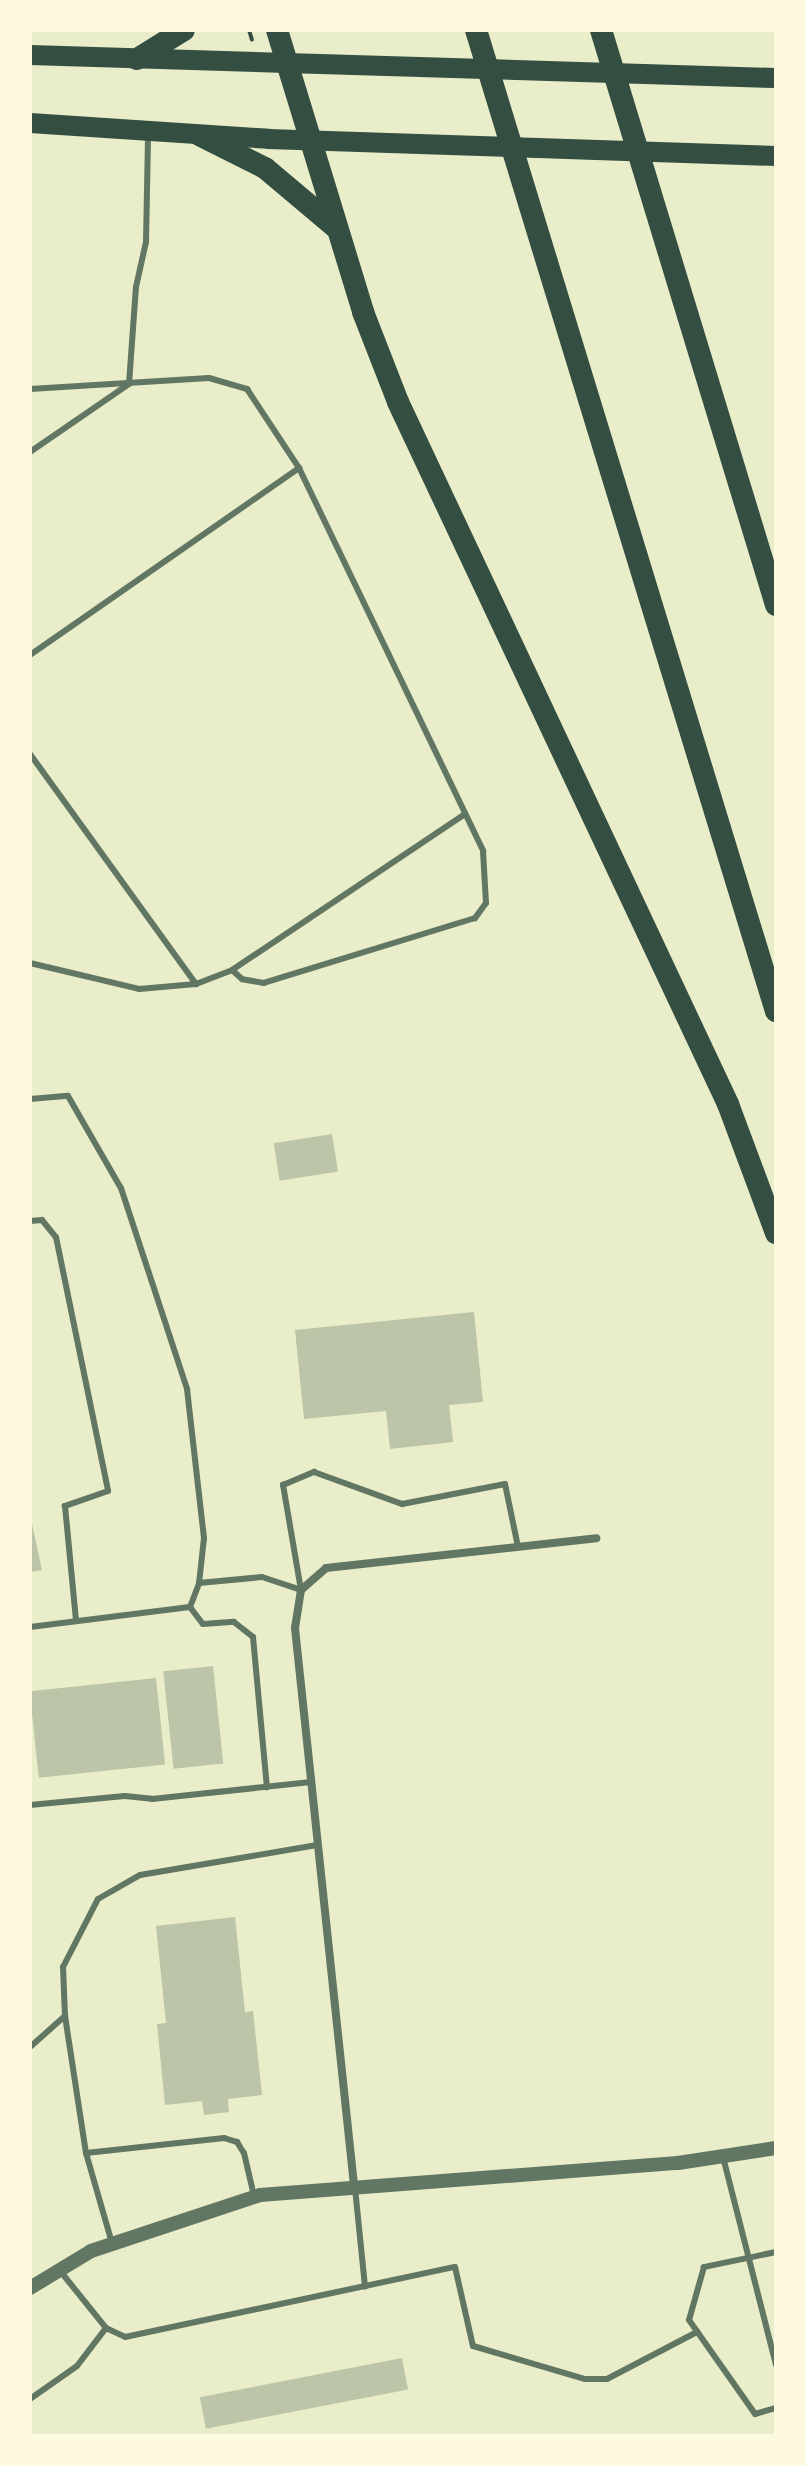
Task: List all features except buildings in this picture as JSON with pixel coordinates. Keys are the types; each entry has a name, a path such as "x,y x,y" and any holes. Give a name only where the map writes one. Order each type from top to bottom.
{"highway":[{"path":"137,59 184,30"},
{"path":"277,30 336,228 398,402 728,1104 776,1189"},
{"path":"476,30 776,1011"},
{"path":"601,30 776,605"},
{"path":"30,55 776,78"},
{"path":"30,123 148,133 312,141 776,156"},
{"path":"201,136 265,168 336,228"},
{"path":"728,1104 776,1233"}],"street":[{"path":"354,2185 295,1628 301,1590 326,1568 596,1538"},
{"path":"30,2288 113,2243 254,2196 354,2185 723,2157 776,2148"}],"lane":[{"path":"129,384 136,287 146,242 148,133"},
{"path":"30,389 209,378 247,389 299,468 483,851 486,903 475,918 264,983 242,979 232,970"},
{"path":"30,452 129,384"},
{"path":"30,655 299,468"},
{"path":"30,754 196,984"},
{"path":"30,963 139,989 196,984 232,970 465,814"},
{"path":"30,1099 68,1096 121,1188 187,1389 204,1538 199,1583 190,1607"},
{"path":"30,1221 42,1220 56,1237 108,1491 65,1506 76,1620"},
{"path":"199,1583 262,1577 301,1590 283,1485 314,1472 402,1504 505,1484 518,1547"},
{"path":"30,1627 190,1607"},
{"path":"190,1607 203,1624 234,1622 253,1637 267,1787"},
{"path":"30,1805 311,1782"},
{"path":"113,2243 86,2153 65,2016 63,1967 98,1899 140,1875 318,1845"},
{"path":"30,2047 65,2016"},
{"path":"86,2153 224,2138 237,2142 244,2153 254,2196"},
{"path":"723,2157 753,2257 776,2365"},
{"path":"354,2185 365,2286"},
{"path":"776,2252 704,2267 689,2320 755,2414 776,2408"},
{"path":"60,2270 106,2328 125,2337 455,2267 473,2346 585,2379 607,2379 697,2332"},
{"path":"30,2399 77,2366 106,2328"}],"path":[{"path":"249,30 252,40"}]}
